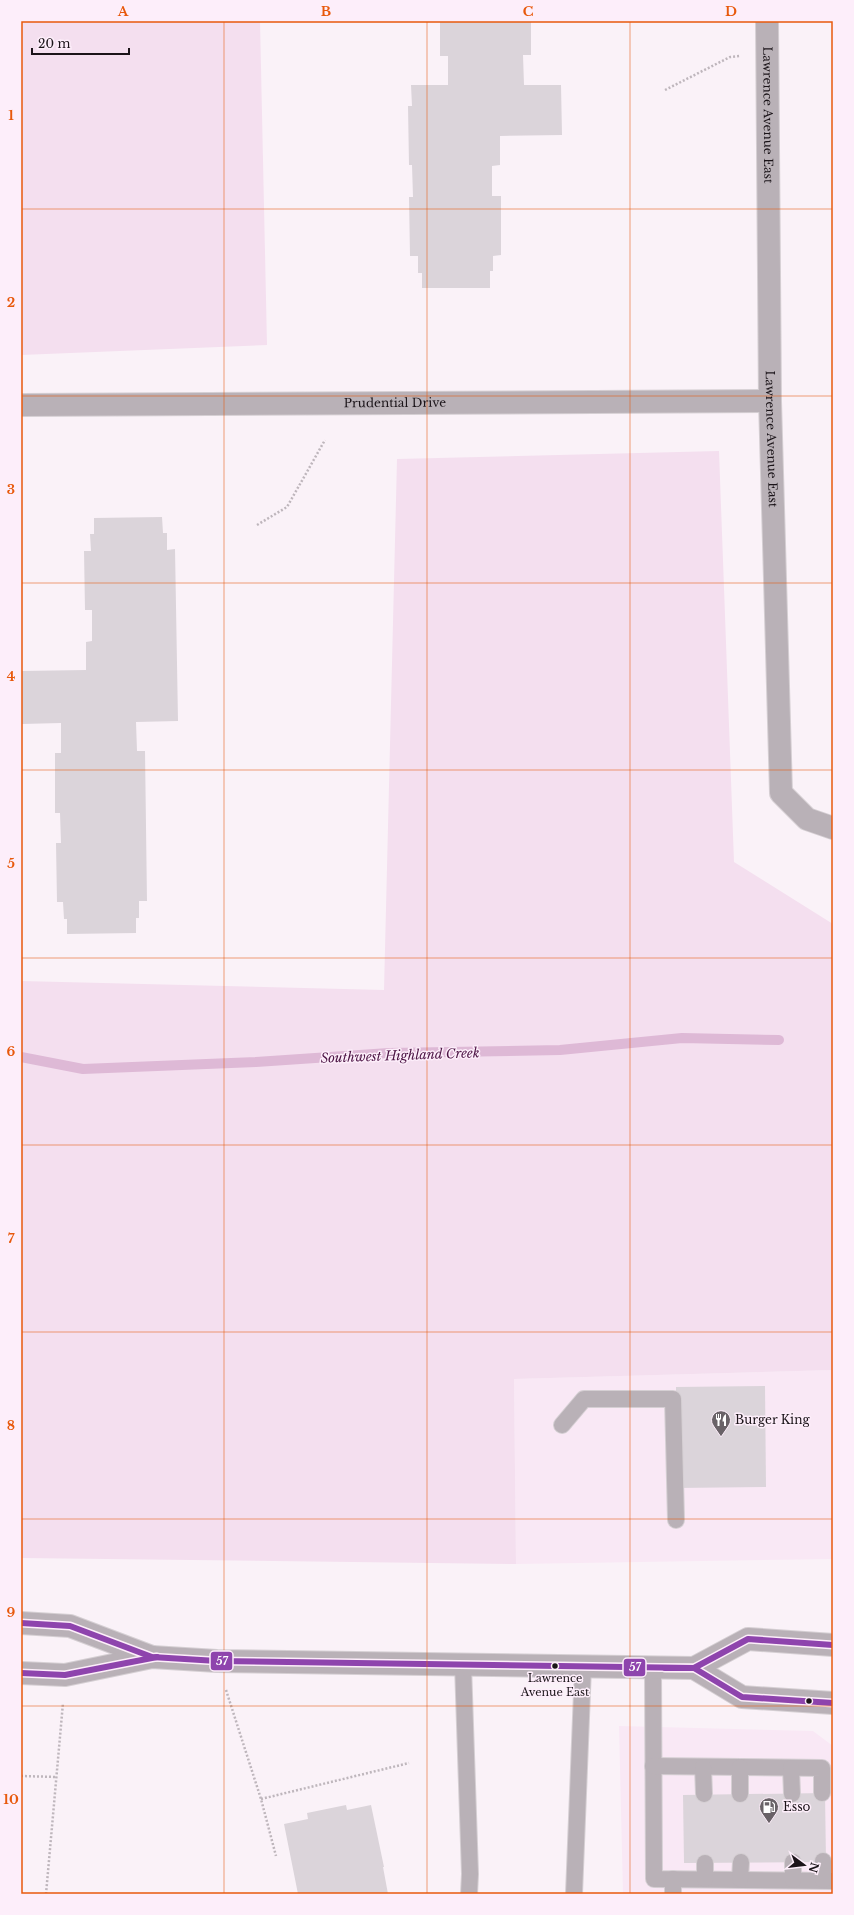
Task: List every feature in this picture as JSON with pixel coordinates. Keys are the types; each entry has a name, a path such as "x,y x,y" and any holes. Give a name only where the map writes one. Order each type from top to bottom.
{"street":[{"name":"Lawrence Avenue East","path":"767,21 770,401 780,792 807,819 833,828"},
{"name":"Prudential Drive","path":"21,405 770,401"},
{"path":"21,1623 70,1626 152,1657"},
{"path":"21,1673 65,1675 152,1657 216,1661 694,1668 748,1639 833,1645"},
{"path":"694,1668 742,1697 833,1703"}],"lane":[{"path":"562,1425 584,1399 673,1399 676,1520"},
{"path":"463,1665 470,1874 469,1894"},
{"path":"574,1894 583,1667"},
{"path":"652,1668 654,1879 673,1886 705,1879 828,1881 823,1862"},
{"path":"654,1766 822,1768 822,1793"},
{"path":"703,1767 704,1794"},
{"path":"740,1767 740,1794"},
{"path":"792,1768 792,1794"},
{"path":"740,1862 740,1879"},
{"path":"793,1862 793,1880"},
{"path":"705,1863 705,1879"}],"path":[{"path":"665,90 730,57 767,51"},
{"path":"257,525 287,507 325,440"},
{"path":"216,1661 261,1800 276,1856"},
{"path":"46,1894 65,1675"},
{"path":"261,1800 409,1763"},
{"path":"21,1776 57,1777"}],"shaded area":[{"path":"21,21 260,21 267,345 21,355"},
{"path":"719,451 734,862 833,924 833,1370 514,1379 516,1564 21,1558 21,981 384,990 397,459"},
{"path":"833,1370 833,1559 516,1564 514,1379"},
{"path":"619,1726 813,1731 833,1746 833,1894 623,1894"}],"building":[{"path":"440,21 531,21 531,55 523,55 524,85 561,85 562,135 500,136 500,165 492,166 492,196 501,196 501,255 493,256 493,271 490,271 490,288 422,288 422,273 418,273 418,256 410,256 409,197 413,197 412,165 409,165 408,106 412,106 411,85 448,85 448,56 440,56"},
{"path":"162,517 163,533 167,533 167,550 175,549 178,721 136,722 137,751 145,751 147,901 139,901 139,918 136,918 136,933 67,934 67,919 64,919 63,902 57,902 56,843 61,843 60,813 55,813 55,753 61,753 61,723 22,724 21,671 86,670 86,642 92,641 92,610 85,610 84,551 91,551 90,534 94,534 94,518"},
{"name":"Burger King","path":"765,1386 766,1487 677,1488 676,1387"},
{"path":"825,1793 826,1862 684,1863 683,1795"},
{"path":"346,1805 347,1810 371,1805 388,1894 298,1894 284,1824 308,1819 307,1813"}],"waterway":[{"name":"Southwest Highland Creek","path":"21,1057 83,1069 256,1062 389,1053 560,1050 682,1038 779,1040"}],"transit line":[{"name":"57","path":"21,1623 70,1626 152,1657 217,1661 694,1668 742,1697 833,1703"},
{"name":"57","path":"665,1668 694,1668 748,1639 833,1645"},
{"name":"57","path":"21,1673 65,1675 157,1657"}],"place":[{"name":"Burger King","path":"721,1437"},
{"name":"Lawrence Avenue East","path":"555,1666"},
{"name":"Esso","path":"769,1824"}]}
